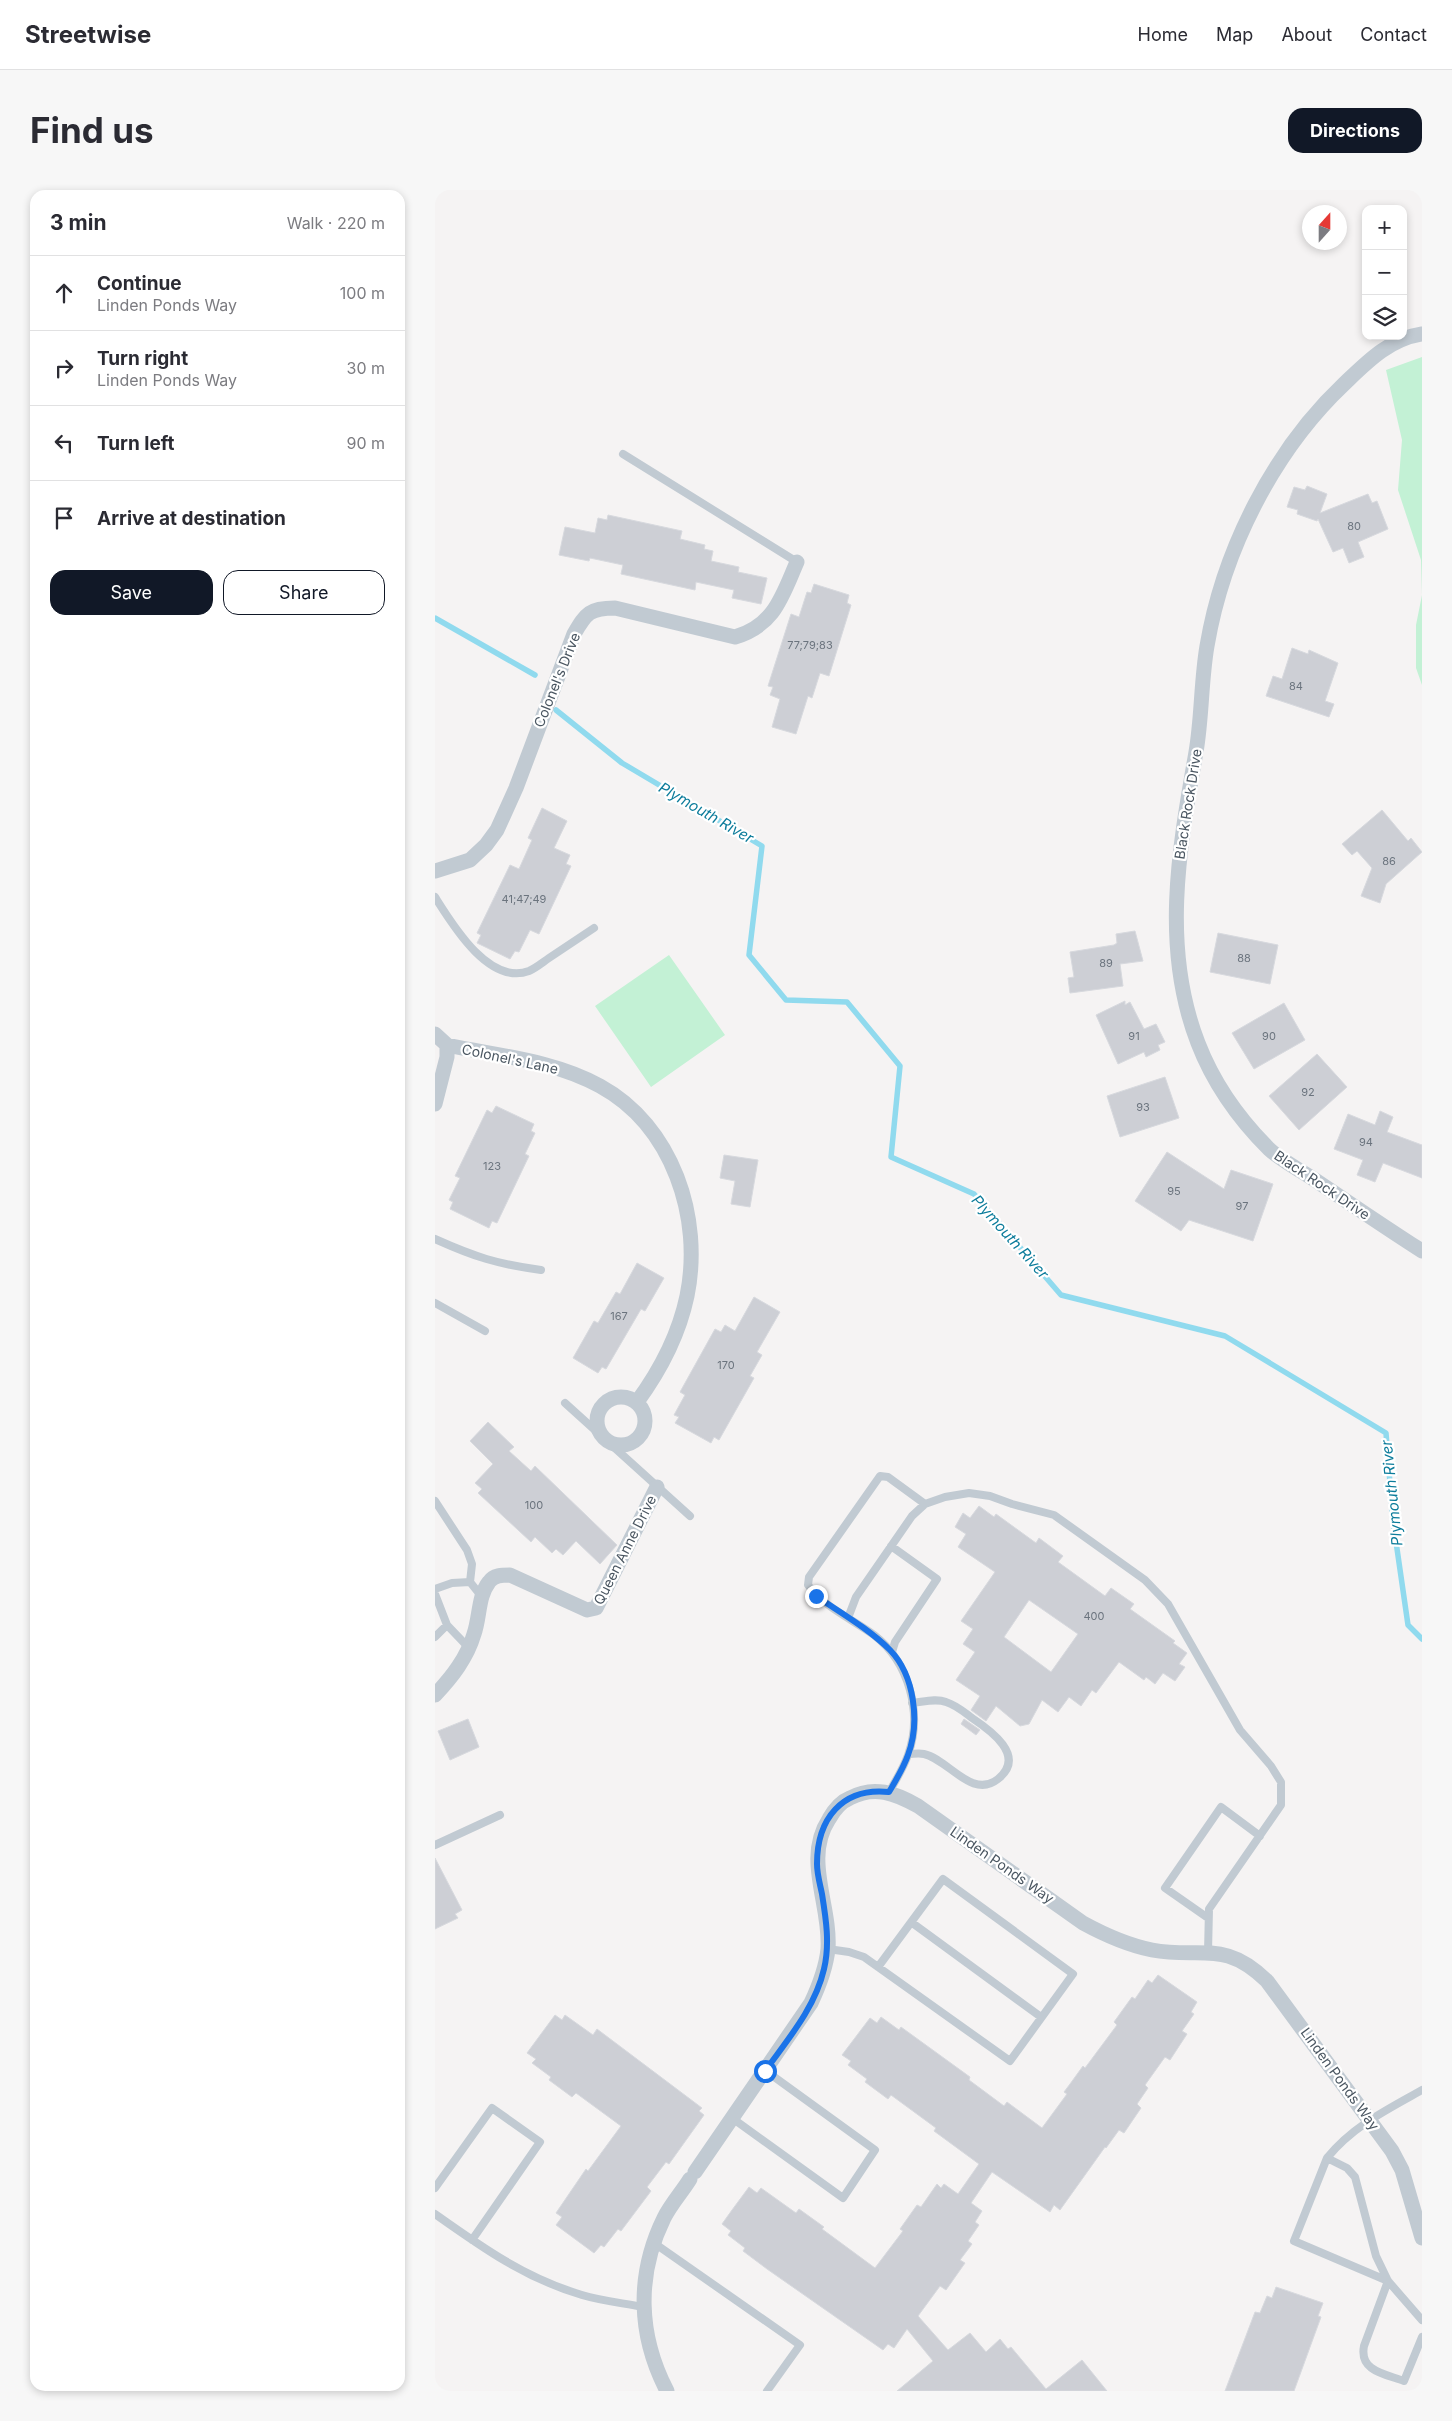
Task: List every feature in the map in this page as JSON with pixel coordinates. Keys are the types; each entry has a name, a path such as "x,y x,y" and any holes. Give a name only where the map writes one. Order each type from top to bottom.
{"street":[{"name":"Black Rock Drive","path":"1422,334 1396,340 1372,358 1335,392 1297,438 1265,489 1233,548 1222,580 1207,647 1197,748 1179,852 1175,922 1181,986 1198,1043 1215,1078 1235,1110 1271,1150 1422,1251"},
{"name":"Colonel's Drive","path":"435,871 470,860 486,845 497,830 516,788 574,634 583,619 591,611 600,608 615,608 735,637 750,633 770,617 778,606 797,562"},
{"name":"Colonel's Lane","path":"435,1034 447,1045 541,1063 601,1086 635,1113 652,1131 667,1153 676,1171 687,1206 691,1254 687,1296 673,1337 647,1389 637,1402"},
{"name":"Colonel's Lane","path":"435,1104 447,1056 447,1045"},
{"path":"618,1397 626,1397 637,1402 645,1413 646,1421 641,1436 635,1442 620,1446 605,1440 597,1426 599,1411 603,1404 618,1397"},
{"name":"Queen Anne Drive","path":"435,1695 459,1667 469,1648 482,1597 491,1579 510,1575 580,1608 593,1610 601,1600 657,1487"},
{"name":"Linden Ponds Way","path":"667,2391 651,2353 646,2334 643,2307 646,2275 654,2242 665,2216 811,2003 819,1986 827,1949 824,1908 817,1866 823,1831 835,1809 859,1793 873,1791 889,1792 917,1806 1083,1923 1103,1934 1152,1950 1208,1952 1234,1958 1247,1964 1267,1981 1392,2151 1402,2170 1422,2238"}],"lane":[{"path":"623,454 797,562"},
{"path":"435,898 463,941 479,956 498,968 517,973 530,971 594,928"},
{"path":"435,1239 475,1257 502,1265 541,1270"},
{"path":"435,1303 485,1330"},
{"path":"565,1403 690,1516"},
{"path":"889,1792 909,1754 913,1736 913,1703 903,1669 892,1652 875,1636 816,1596 808,1585 809,1577 879,1476 888,1477 925,1504"},
{"path":"848,1618 856,1597 912,1516 925,1504 945,1497 969,1493 990,1496 1054,1515 1145,1580 1168,1604 1240,1730 1271,1766 1281,1782 1281,1805 1209,1909 1208,1952"},
{"path":"435,1501 467,1550 472,1564 470,1582 482,1597"},
{"path":"891,1546 937,1579 895,1642 892,1652"},
{"path":"435,1589 452,1583 470,1582"},
{"path":"435,1594 447,1625 469,1648"},
{"path":"435,1638 447,1625"},
{"path":"909,1754 923,1754 936,1759 967,1781 979,1785 989,1784 999,1779 1005,1770 1008,1760 1006,1748 996,1734 952,1704 934,1700 913,1703"},
{"path":"1208,1918 1165,1888 1221,1807 1260,1836"},
{"path":"435,1845 500,1815"},
{"path":"827,1949 849,1952 864,1957 1010,2061 1073,1974 943,1879 879,1967"},
{"path":"911,1922 1041,2018"},
{"path":"732,2118 843,2198 875,2150 765,2071"},
{"path":"1388,2281 1294,2241 1327,2158 1335,2148 1369,2118 1422,2090"},
{"path":"435,2188 492,2108 539,2142 472,2240"},
{"path":"1327,2158 1347,2168 1355,2177 1376,2256 1388,2281 1422,2320"},
{"path":"435,2214 522,2272 585,2296 643,2307"},
{"path":"654,2242 800,2344 767,2391"},
{"path":"1388,2281 1364,2346 1362,2355 1365,2363 1372,2370 1404,2381 1422,2337"}],"green space":[{"path":"1422,357 1422,595 1421,560 1398,490 1402,440 1386,370"},
{"path":"1422,595 1422,685 1416,668 1416,625"},
{"path":"669,955 725,1035 651,1087 595,1006"}],"building":[{"path":"1307,486 1327,494 1320,513 1368,494 1372,503 1377,501 1388,529 1358,542 1364,557 1349,563 1343,548 1333,552 1318,519 1317,521 1297,514 1298,510 1287,507 1294,487 1305,490"},
{"path":"608,515 682,531 680,539 705,545 704,549 713,551 711,561 739,567 738,572 767,578 761,604 732,598 734,590 696,582 695,590 621,574 623,565 590,558 589,561 559,555 565,527 595,533 598,518 607,520"},
{"path":"814,584 849,595 847,603 851,605 829,676 820,673 812,698 808,696 796,734 772,727 780,699 770,695 773,687 768,686 791,614 799,617 807,592 811,593"},
{"path":"1292,648 1308,654 1309,650 1338,663 1325,701 1334,704 1329,717 1266,696 1273,676 1282,679"},
{"path":"542,808 567,821 554,848 570,855 566,864 571,866 539,934 530,930 519,952 515,951 510,959 477,943 481,935 477,933 510,865 519,869 532,840 528,838"},
{"path":"1382,810 1408,841 1411,838 1422,852 1386,884 1380,903 1361,896 1372,868 1357,851 1352,855 1342,844"},
{"path":"1135,931 1143,961 1120,964 1123,986 1070,993 1068,978 1074,977 1070,952 1114,945 1117,943 1116,934"},
{"path":"1218,933 1278,945 1270,984 1210,972"},
{"path":"1125,1001 1125,1005 1130,1002 1144,1029 1156,1024 1165,1042 1158,1045 1160,1050 1146,1057 1144,1052 1118,1064 1096,1015"},
{"path":"1284,1003 1305,1040 1254,1069 1232,1033"},
{"path":"1317,1054 1347,1087 1299,1130 1269,1096"},
{"path":"1165,1077 1179,1118 1120,1137 1107,1096"},
{"path":"496,1106 534,1124 531,1131 535,1133 525,1154 529,1156 497,1223 492,1221 489,1228 450,1209 453,1202 449,1200 460,1178 455,1176 487,1110 492,1113"},
{"path":"1380,1111 1393,1117 1387,1132 1422,1145 1422,1178 1383,1163 1375,1182 1357,1175 1363,1160 1334,1149 1348,1114 1375,1125"},
{"path":"1167,1152 1224,1189 1231,1170 1273,1184 1253,1241 1189,1220 1181,1231 1135,1201"},
{"path":"724,1155 758,1160 750,1207 731,1204 735,1181 720,1178"},
{"path":"637,1263 664,1278 645,1311 641,1309 606,1369 602,1367 598,1373 573,1358 594,1321 598,1323 616,1292 620,1294"},
{"path":"754,1297 780,1312 757,1352 762,1355 750,1376 754,1378 719,1440 714,1437 711,1443 675,1423 679,1417 674,1415 685,1395 680,1392 715,1329 721,1332 725,1325 735,1331"},
{"path":"488,1422 514,1447 509,1451 531,1471 535,1466 617,1545 600,1564 576,1541 563,1555 556,1549 552,1553 535,1537 531,1542 478,1493 482,1489 475,1483 493,1464 470,1441"},
{"path":"979,1506 994,1517 996,1514 1036,1543 1039,1538 1063,1556 1058,1562 1105,1596 1111,1588 1134,1604 1130,1609 1175,1641 1173,1643 1187,1653 1179,1664 1185,1667 1175,1681 1163,1673 1155,1684 1146,1677 1144,1680 1119,1662 1096,1693 1092,1690 1081,1706 1069,1697 1058,1712 1042,1700 1029,1724 1020,1726 996,1706 986,1721 971,1710 980,1696 956,1680 975,1652 963,1644 973,1629 961,1621 995,1572 958,1547 966,1534 955,1527 963,1513 970,1518","holes":["1029,1600 1078,1634 1051,1672 1004,1637"]},
{"path":"468,1719 479,1747 450,1760 438,1731"},
{"path":"964,1719 980,1730 976,1735 961,1724"},
{"path":"435,1858 462,1910 455,1914 458,1918 435,1929"},
{"path":"1158,1975 1197,2002 1191,2012 1194,2014 1182,2031 1187,2034 1170,2060 1165,2057 1145,2085 1148,2088 1137,2104 1141,2108 1124,2133 1119,2130 1060,2210 1054,2205 1050,2212 992,2172 971,2203 982,2211 975,2222 979,2225 968,2241 972,2244 960,2260 965,2263 946,2290 940,2286 918,2316 948,2350 970,2333 986,2352 1000,2339 1008,2349 1011,2347 1046,2389 1082,2360 1107,2391 897,2391 933,2361 907,2329 894,2348 888,2344 883,2350 767,2269 743,2251 745,2248 728,2235 731,2231 722,2224 749,2187 757,2193 761,2188 796,2213 799,2209 824,2227 822,2229 875,2268 903,2231 900,2229 917,2205 921,2207 937,2184 941,2188 944,2184 958,2194 979,2164 934,2131 936,2128 891,2095 888,2099 865,2082 867,2079 848,2065 851,2061 842,2055 870,2018 877,2023 881,2017 899,2030 901,2027 970,2077 969,2080 1004,2106 1007,2102 1042,2128 1067,2094 1064,2092 1083,2066 1085,2068 1117,2025 1114,2022 1132,1997 1135,1999 1148,1980 1152,1983"},
{"path":"555,2015 562,2020 565,2015 593,2035 597,2029 702,2108 699,2111 704,2115 669,2164 666,2162 647,2187 651,2191 621,2231 618,2229 604,2247 601,2245 594,2253 556,2225 562,2217 556,2213 586,2169 588,2171 621,2126 576,2093 572,2097 549,2080 551,2077 532,2063 536,2059 527,2053"},
{"path":"1276,2287 1323,2303 1318,2316 1321,2317 1294,2391 1225,2391 1255,2312 1260,2313 1267,2296 1272,2298"}],"waterway":[{"name":"Plymouth River","path":"435,618 535,675"},
{"name":"Plymouth River","path":"556,710 622,763 762,846 749,955 786,1000 847,1002 900,1066 891,1157 974,1194 1061,1295 1225,1336 1386,1433 1393,1521 1408,1625 1422,1639"}],"route":[{"path":"765,2071 811,2003 824,1969 827,1930 817,1866 817,1851 825,1824 835,1809 859,1793 873,1791 889,1792 902,1771 909,1754 913,1736 913,1710 910,1688 903,1669 892,1652 875,1636 816,1596"}]}
